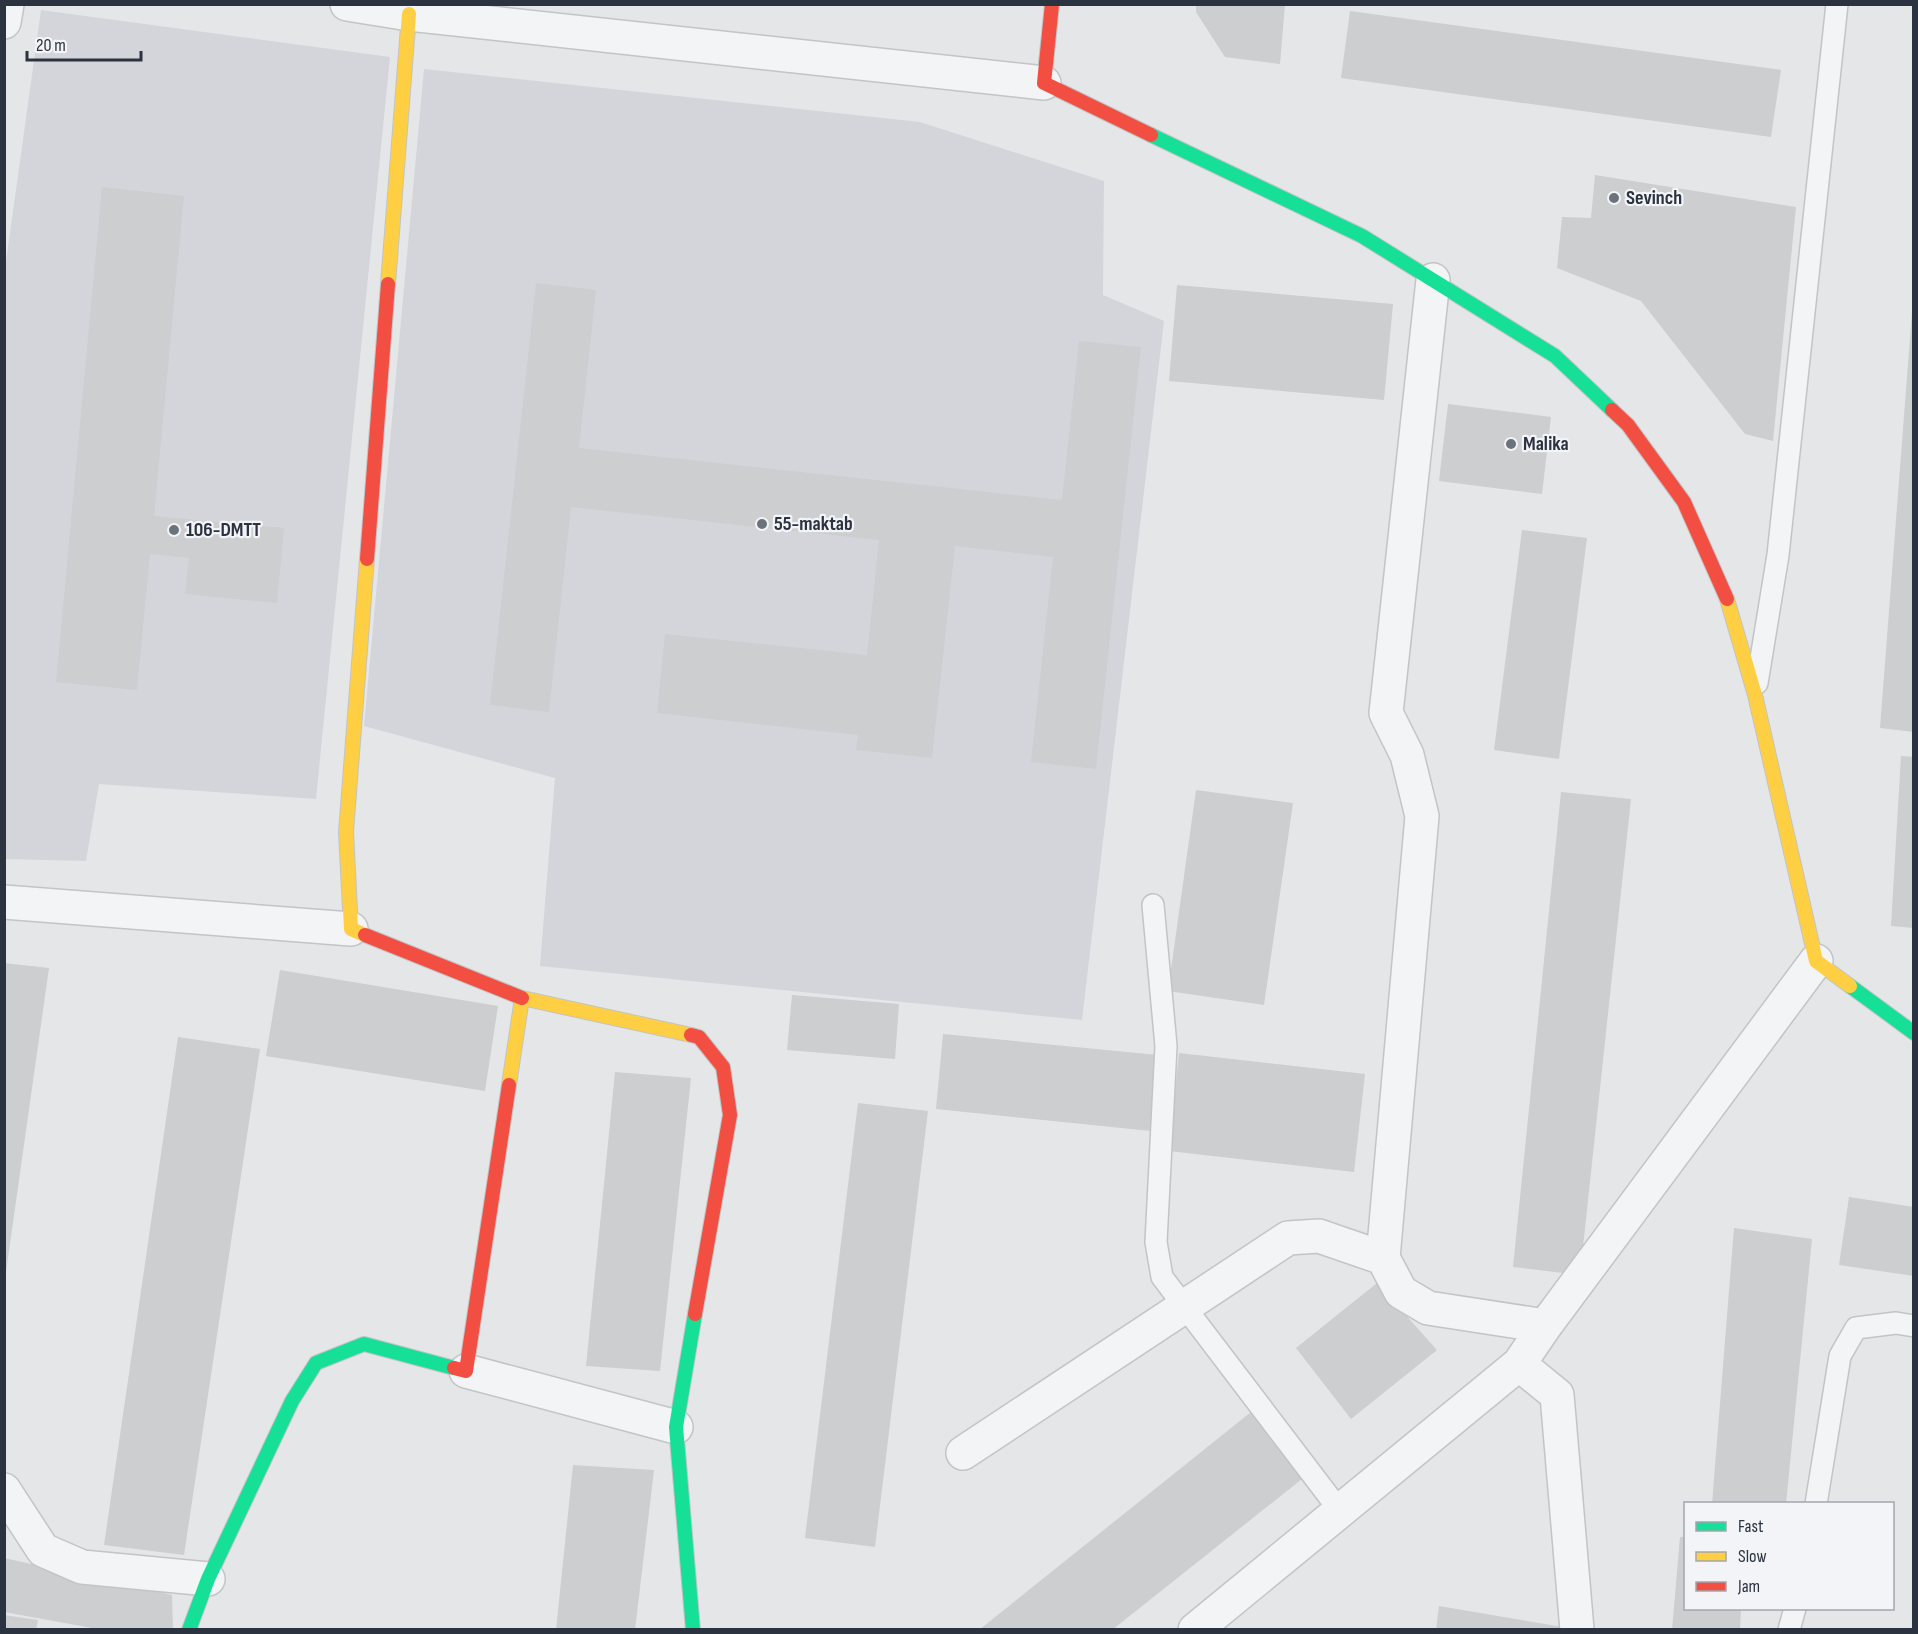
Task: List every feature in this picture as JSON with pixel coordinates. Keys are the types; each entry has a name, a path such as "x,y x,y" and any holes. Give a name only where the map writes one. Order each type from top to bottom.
{"street":[{"path":"4,22 7,4"},
{"path":"347,4 409,14 1044,83 1362,236 1555,356 1628,425 1689,512 1726,594 1755,695 1816,961 1914,1033"},
{"path":"1044,83 1052,4"},
{"path":"351,929 346,832 409,14"},
{"path":"1433,280 1386,713 1407,755 1422,816 1383,1258 1401,1292 1428,1308 1545,1326"},
{"path":"4,902 351,929 522,998 699,1037 723,1067 730,1114 676,1427 693,1629"},
{"path":"1195,1629 1519,1364 1816,961"},
{"path":"466,1371 522,998"},
{"path":"963,1453 1288,1238 1319,1236 1383,1258"},
{"path":"189,1629 207,1579 292,1401 316,1363 364,1344 676,1427"},
{"path":"1519,1364 1557,1395 1577,1629"},
{"path":"4,1490 43,1550 82,1567 207,1579"}],"lane":[{"path":"1755,695 1778,555 1837,4"},
{"path":"1153,905 1166,1046 1156,1242 1162,1277 1183,1308 1340,1511"},
{"path":"1816,1502 1840,1356 1856,1328 1896,1323 1914,1326"},
{"path":"1789,1629 1794,1610"}],"shaded area":[{"name":"106-DMTT","path":"41,10 390,57 316,799 99,784 86,861 5,859 4,276"},
{"name":"55-maktab","path":"424,69 920,122 1104,181 1103,295 1164,321 1082,1020 540,966 555,778 364,726"}],"building":[{"path":"1196,4 1285,4 1280,64 1225,57 1196,12"},
{"path":"1350,11 1781,70 1771,137 1341,78"},
{"path":"1595,175 1796,207 1773,441 1745,434 1641,301 1557,268 1562,217 1591,218"},
{"path":"102,187 184,196 154,516 284,528 277,603 185,594 189,558 150,554 137,690 56,682"},
{"path":"536,283 596,290 579,448 1062,500 1079,341 1141,347 1096,769 1031,762 1053,557 955,546 932,758 856,750 858,735 657,713 665,634 867,655 879,540 571,507 549,712 490,705"},
{"path":"1177,285 1393,304 1384,400 1169,381"},
{"path":"1912,312 1914,312 1914,732 1880,728"},
{"path":"1448,404 1551,417 1542,494 1439,481"},
{"path":"1522,530 1587,538 1559,759 1494,750"},
{"path":"1901,756 1914,757 1914,928 1891,926"},
{"path":"1196,790 1293,803 1264,1005 1168,991"},
{"path":"1561,792 1631,799 1580,1275 1513,1267"},
{"path":"4,963 49,968 6,1272 4,1272"},
{"path":"280,970 498,1006 485,1091 266,1056"},
{"path":"792,995 899,1004 895,1059 787,1050"},
{"path":"943,1034 1158,1055 1151,1131 936,1109"},
{"path":"178,1037 260,1049 184,1555 104,1545"},
{"path":"1179,1053 1365,1074 1354,1172 1169,1151"},
{"path":"615,1072 691,1078 660,1371 586,1366"},
{"path":"858,1103 928,1111 875,1547 805,1538"},
{"path":"1849,1197 1914,1207 1914,1276 1839,1265"},
{"path":"1734,1228 1812,1239 1786,1502 1712,1502"},
{"path":"1377,1283 1437,1350 1351,1419 1296,1348"},
{"path":"1251,1412 1307,1475 1112,1630 979,1630"},
{"path":"573,1465 654,1470 635,1630 556,1630"},
{"path":"1680,1537 1684,1537 1684,1610 1741,1610 1740,1630 1672,1630"},
{"path":"4,1558 172,1595 173,1630 103,1630 4,1612"},
{"path":"1439,1606 1569,1628 1569,1630 1436,1630"},
{"path":"4,1615 38,1620 36,1630 4,1630"}],"traffic: fast":[{"path":"1151,135 1362,236 1555,356 1612,410"},
{"path":"1850,986 1914,1033"},
{"path":"693,1630 676,1427 695,1314"},
{"path":"189,1630 208,1579 292,1401 316,1363 364,1344 454,1368"}],"traffic: slow":[{"path":"388,284 409,14"},
{"path":"365,935 351,929 346,832 367,559"},
{"path":"1727,599 1755,695 1816,961 1850,986"},
{"path":"509,1085 522,998 691,1035"}],"traffic: jam":[{"path":"1052,4 1044,83 1151,135"},
{"path":"367,559 388,284"},
{"path":"1612,410 1628,425 1684,502 1727,599"},
{"path":"365,935 522,998"},
{"path":"691,1035 699,1037 723,1067 730,1115 695,1314"},
{"path":"454,1368 466,1371 509,1085"}],"place":[{"name":"Sevinch","path":"1614,198"},
{"name":"Malika","path":"1511,444"},
{"name":"55-maktab","path":"762,524"},
{"name":"106-DMTT","path":"174,530"}]}
